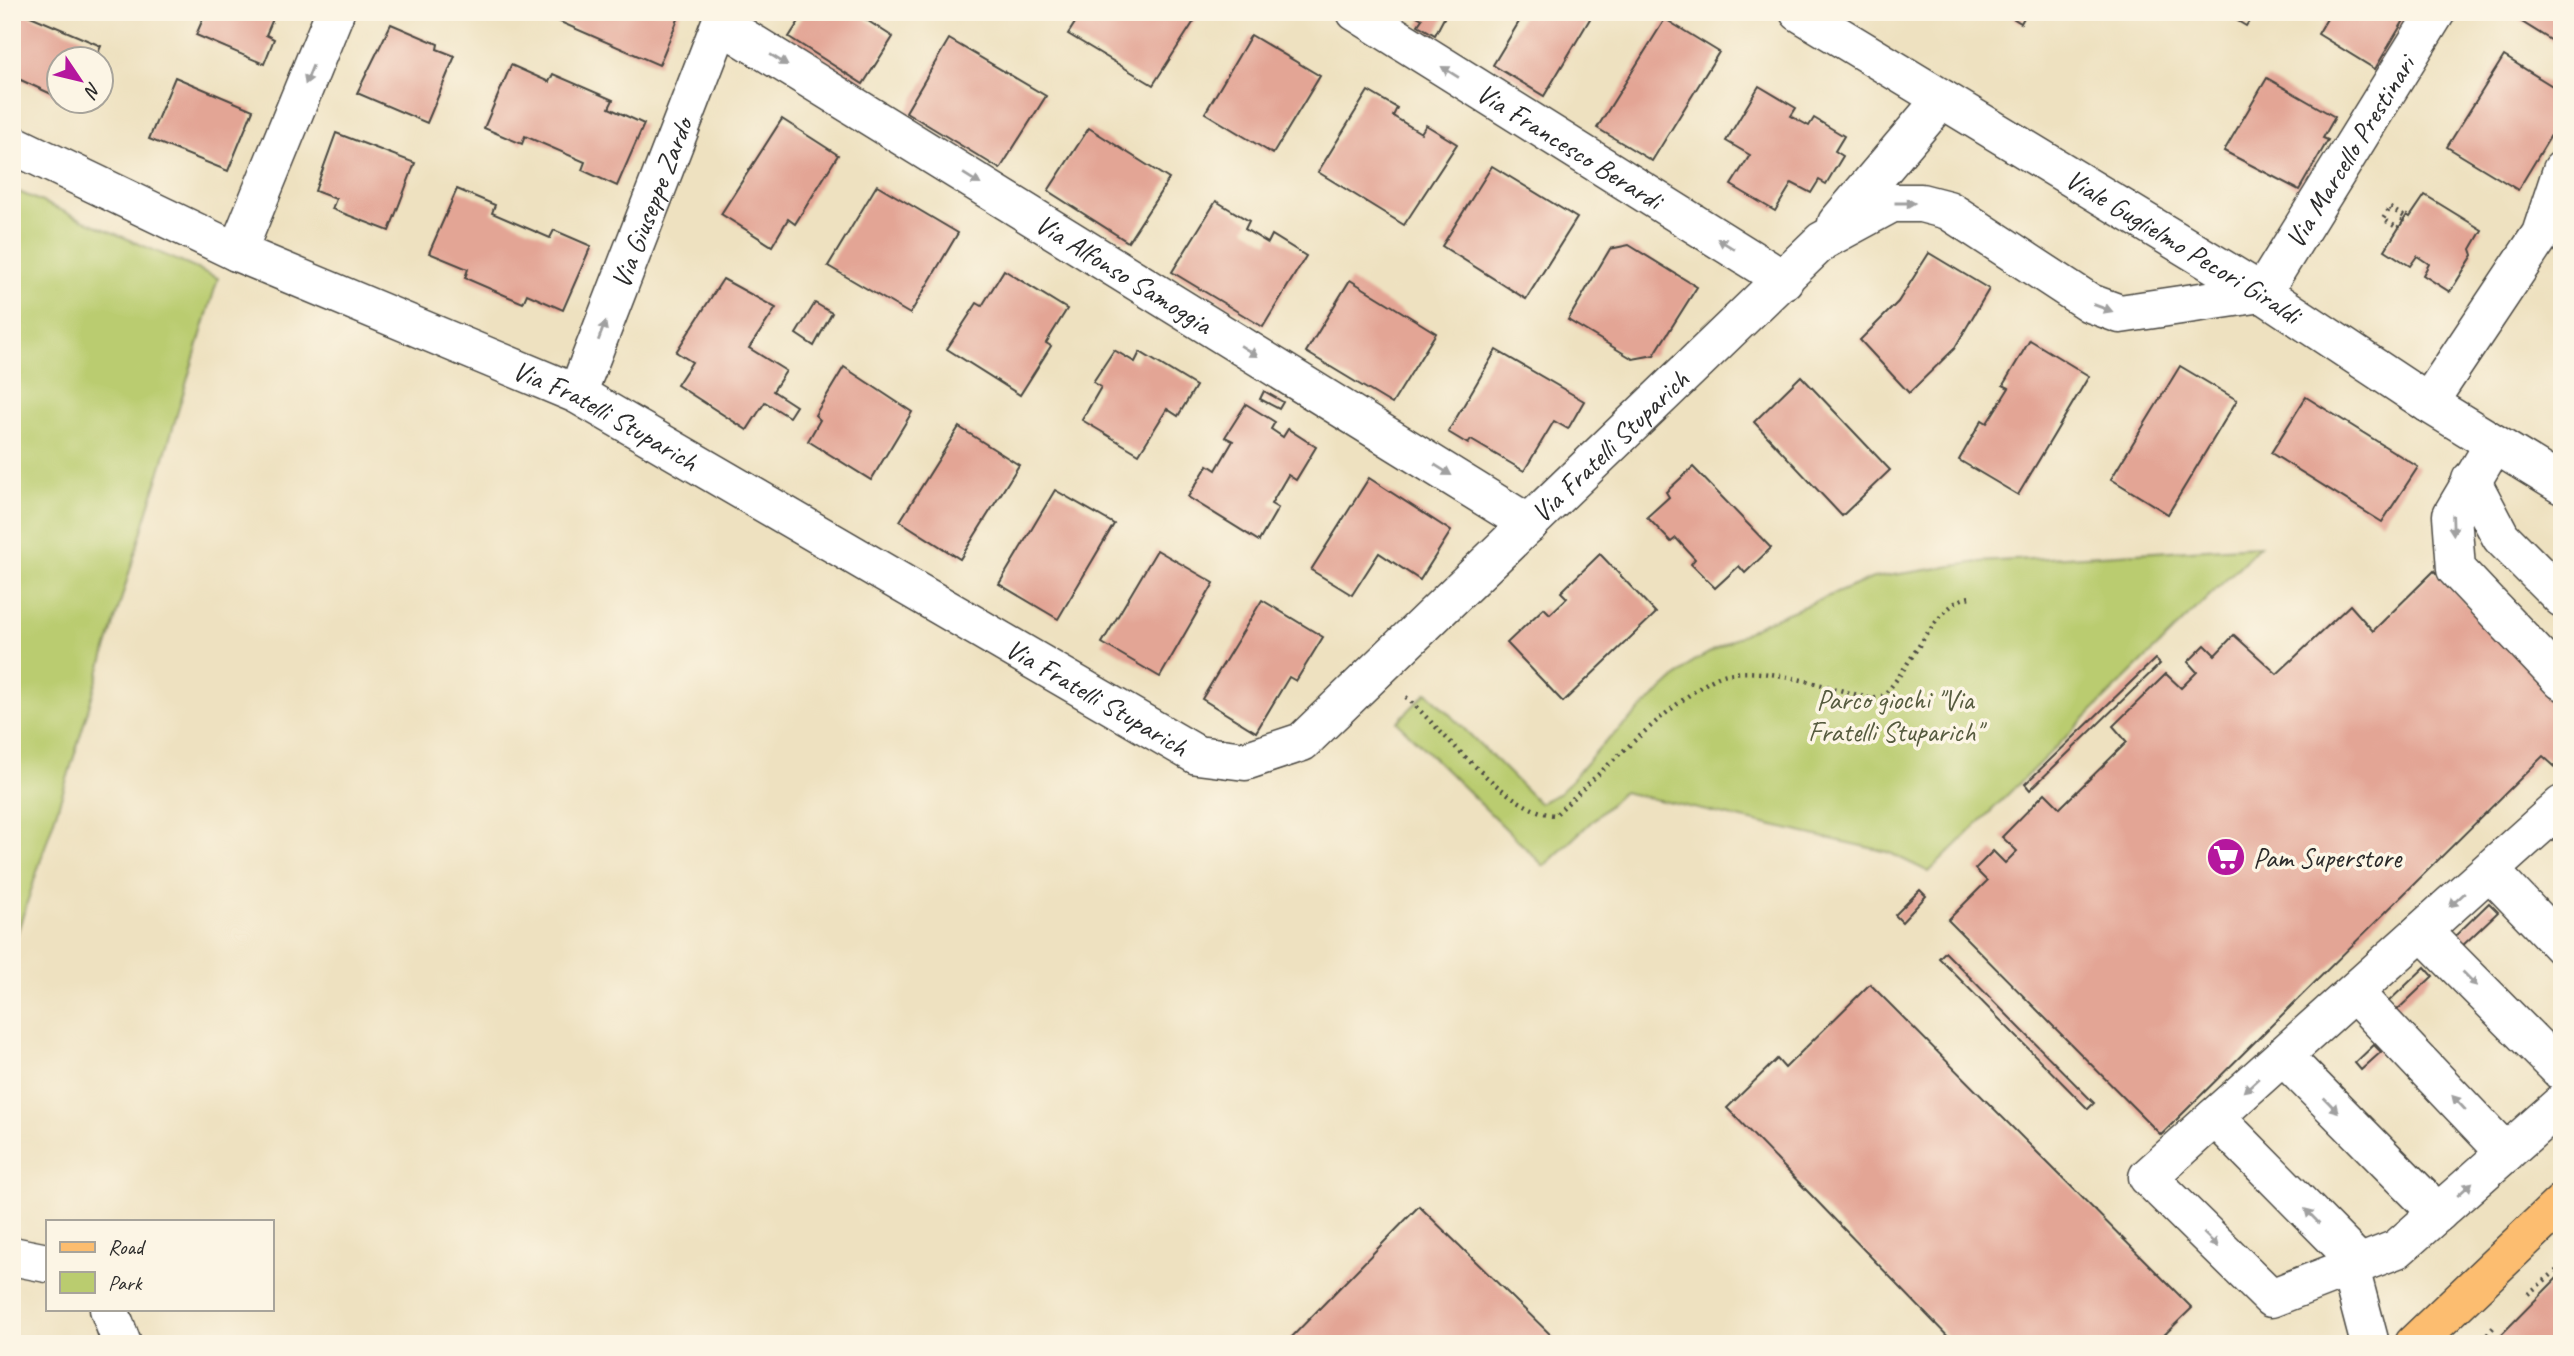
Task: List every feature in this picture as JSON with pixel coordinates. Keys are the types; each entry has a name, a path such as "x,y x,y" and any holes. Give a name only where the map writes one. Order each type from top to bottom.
{"main road":[{"path":"2414,1344 2562,1203"}],"street":[{"path":"237,252 335,12"},
{"name":"Via Francesco Berardi","path":"1356,12 1784,281"},
{"name":"Viale Guglielmo Pecori Giraldi","path":"1799,12 2262,293 2428,403 2562,485"},
{"name":"Via Marcello Prestinari","path":"2262,293 2436,12"},
{"name":"Via Giuseppe Zardo","path":"577,394 723,18"},
{"name":"Via Alfonso Samoggia","path":"723,18 1529,524"},
{"path":"1822,241 1942,99"},
{"name":"Via Fratelli Stuparich","path":"12,144 237,252 577,394 1197,755 1245,761 1302,742 1784,281 1822,241 1892,203 1921,203 1948,210 2090,303 2120,314 2262,293"},
{"path":"2428,403 2551,240 2562,170"},
{"path":"2494,444 2452,515 2456,569 2562,681"},
{"path":"2471,480 2501,537 2562,598"},
{"path":"2560,810 2148,1177 2271,1298 2397,1249 2562,1103"},
{"path":"2490,871 2562,946"},
{"path":"2422,931 2562,1072"},
{"path":"2354,993 2506,1153"},
{"path":"2283,1056 2438,1213"},
{"path":"2215,1117 2355,1266 2370,1344"},
{"path":"12,1256 46,1263"},
{"path":"108,1310 122,1344"}],"path":[{"path":"2390,208 2405,217 2399,228 2383,219 2390,208"},
{"path":"1377,670 1509,797 1541,814 1555,815 1673,708 1708,681 1726,674 1748,672 1869,698 1882,696 1932,627 1953,605 1972,597"},
{"path":"2521,1301 2562,1266"},
{"path":"2477,1344 2503,1318"}],"green space":[{"path":"12,189 218,278 69,773 12,949"},
{"name":"Parco giochi \"Via Fratelli Stuparich\"","path":"2260,546 1929,872 1888,852 1623,792 1544,866 1397,722 1427,692 1539,803 1560,793 1600,747 1694,661 1763,623 1873,578 1979,562"}],"building":[{"path":"14,12 21,12 101,46 46,46 46,92 12,76"},
{"path":"206,12 276,12 266,35 274,39 264,64 196,35"},
{"path":"545,12 681,12 659,65 544,15"},
{"path":"805,12 869,12 865,19 893,37 863,84 789,37"},
{"path":"1082,12 1200,12 1153,85 1068,34"},
{"path":"1410,12 1439,12 1445,16 1435,35 1418,25 1422,19"},
{"path":"1525,12 1594,12 1544,96 1493,65"},
{"path":"2003,12 2027,12 2021,23"},
{"path":"2223,12 2255,12 2246,26"},
{"path":"2331,12 2409,12 2375,69 2318,34"},
{"path":"2521,12 2562,12 2562,47 2517,19"},
{"path":"1665,19 1719,52 1652,161 1597,128"},
{"path":"391,24 438,44 437,49 455,56 427,123 357,93"},
{"path":"1251,35 1320,76 1273,154 1205,113"},
{"path":"949,39 1046,96 1000,169 906,112"},
{"path":"2504,56 2562,92 2562,117 2518,190 2447,147"},
{"path":"511,65 549,82 553,74 613,100 609,108 644,124 617,186 582,170 585,162 525,136 522,144 484,128"},
{"path":"175,77 253,110 228,171 149,139"},
{"path":"2267,78 2335,117 2323,138 2328,140 2299,190 2224,151"},
{"path":"1759,86 1796,108 1791,116 1809,126 1814,118 1844,136 1835,151 1843,156 1826,184 1819,180 1811,193 1792,183 1775,211 1731,185 1750,155 1726,141"},
{"path":"1368,91 1397,108 1393,116 1421,133 1426,125 1457,144 1404,225 1318,172"},
{"path":"782,119 838,155 795,224 788,219 772,246 721,214"},
{"path":"1089,128 1169,179 1128,242 1048,191"},
{"path":"336,133 415,163 389,231 332,209 336,199 315,191"},
{"path":"1492,166 1577,218 1526,299 1442,246"},
{"path":"877,185 958,233 910,314 828,266"},
{"path":"457,189 495,205 492,213 550,238 554,230 591,246 563,310 527,294 523,303 465,278 468,269 429,253"},
{"path":"2425,195 2482,230 2471,249 2473,255 2450,292 2423,275 2429,264 2417,256 2410,266 2385,250 2407,215 2410,217"},
{"path":"1216,201 1249,221 1245,229 1268,243 1272,235 1306,256 1263,327 1172,272"},
{"path":"1629,245 1697,287 1654,355 1633,359 1568,320 1610,249"},
{"path":"1929,253 1989,289 1954,349 1909,393 1860,340 1898,302"},
{"path":"1004,270 1067,309 1046,343 1051,346 1020,395 947,349 977,303 982,306"},
{"path":"723,279 776,308 749,348 786,371 773,391 796,406 789,417 765,402 747,430 677,385 692,362 676,352"},
{"path":"1350,280 1436,333 1392,404 1306,352"},
{"path":"815,303 832,313 814,346 796,334"},
{"path":"2030,340 2089,376 2018,495 1959,460 1982,420 1987,423 2009,388 2003,385"},
{"path":"1114,350 1135,362 1140,352 1196,386 1178,416 1167,409 1139,454 1082,420 1101,387 1093,382"},
{"path":"1496,350 1584,401 1568,429 1554,421 1524,471 1471,440 1468,444 1448,432"},
{"path":"2180,366 2237,400 2168,514 2111,479"},
{"path":"844,367 912,412 871,480 808,441 820,420 815,415"},
{"path":"1801,376 1890,470 1842,516 1754,422"},
{"path":"1264,391 1283,402 1279,409 1260,399"},
{"path":"2306,397 2418,467 2382,522 2271,453"},
{"path":"1246,404 1275,422 1271,429 1283,437 1288,429 1316,447 1296,480 1288,475 1271,504 1278,508 1259,541 1188,497 1208,465 1216,470 1233,441 1225,437"},
{"path":"959,427 1019,465 960,559 900,521"},
{"path":"1693,467 1771,548 1745,573 1739,566 1715,588 1691,564 1695,559 1676,538 1671,542 1647,517 1669,497 1666,492"},
{"path":"1369,478 1451,531 1420,580 1379,553 1352,595 1311,570"},
{"path":"1055,490 1114,524 1058,619 999,584"},
{"path":"1157,550 1214,583 1160,677 1102,643"},
{"path":"1600,554 1656,613 1563,702 1507,643 1544,608 1550,614 1567,598 1561,592"},
{"name":"Pam Superstore","path":"2434,571 2562,701 2562,773 2543,756 2161,1135 1948,920 1987,881 1975,869 1993,851 2005,863 2017,851 2002,837 2045,793 2060,808 2127,742 2113,726 2166,674 2181,688 2197,672 2188,662 2205,645 2215,655 2234,635 2277,674 2350,605 2373,631"},
{"path":"1262,600 1323,637 1296,681 1289,677 1256,732 1202,699"},
{"path":"2155,659 2160,664 2030,790 2025,784"},
{"path":"1920,890 1926,896 1902,922 1895,915"},
{"path":"2489,903 2498,912 2460,948 2452,939"},
{"path":"1945,952 2094,1103 2088,1109 1939,958"},
{"path":"2425,967 2433,976 2395,1012 2387,1003"},
{"path":"1870,984 2192,1308 2155,1344 1955,1344 1727,1108 1777,1059 1785,1068"},
{"path":"2374,1045 2381,1052 2361,1070 2355,1063"},
{"path":"1419,1206 1560,1344 1285,1344"},
{"path":"2562,1273 2562,1344 2492,1344"}],"place":[{"name":"Pam Superstore","path":"2226,857"}]}
